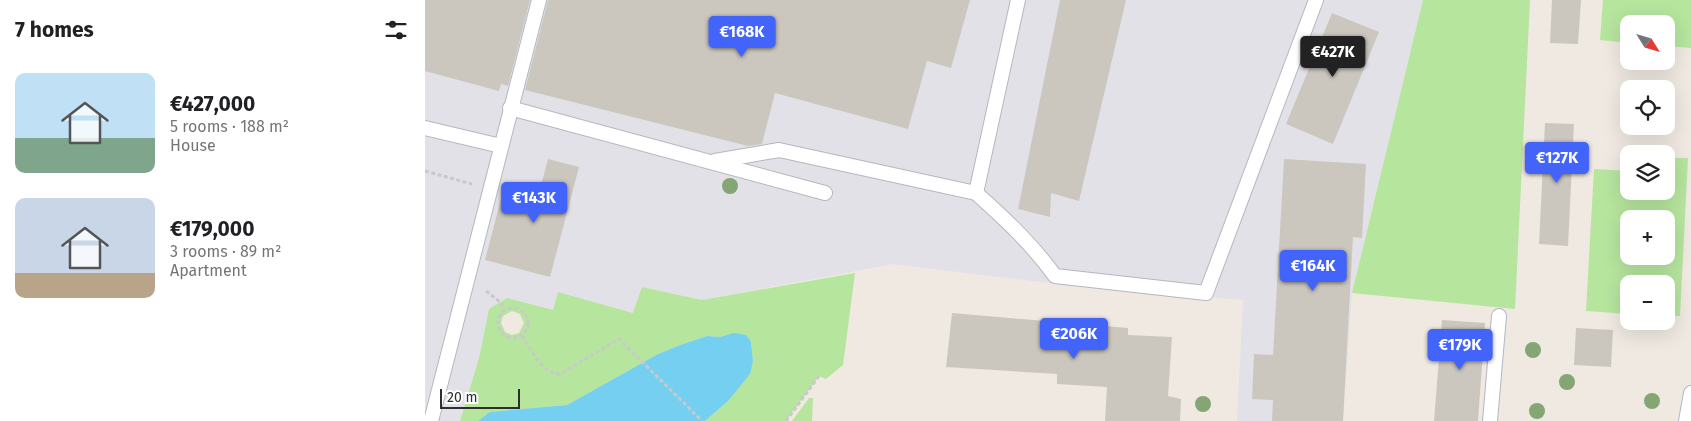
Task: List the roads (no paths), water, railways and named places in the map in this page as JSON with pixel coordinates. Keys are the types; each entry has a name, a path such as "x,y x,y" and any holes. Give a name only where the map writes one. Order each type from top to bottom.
{"lane":[{"path":"429,418 539,0"},
{"path":"976,193 1019,0"},
{"path":"709,162 779,150 976,193 1019,231 1055,276 1206,293 1316,0"},
{"path":"510,108 825,193"},
{"path":"425,128 501,146"},
{"path":"1490,421 1499,316"},
{"path":"1686,421 1691,393"}],"water":[{"path":"734,333 746,335 751,342 753,361 750,374 728,401 705,421 478,421 490,412 567,405 658,354 707,336 720,337"}]}
